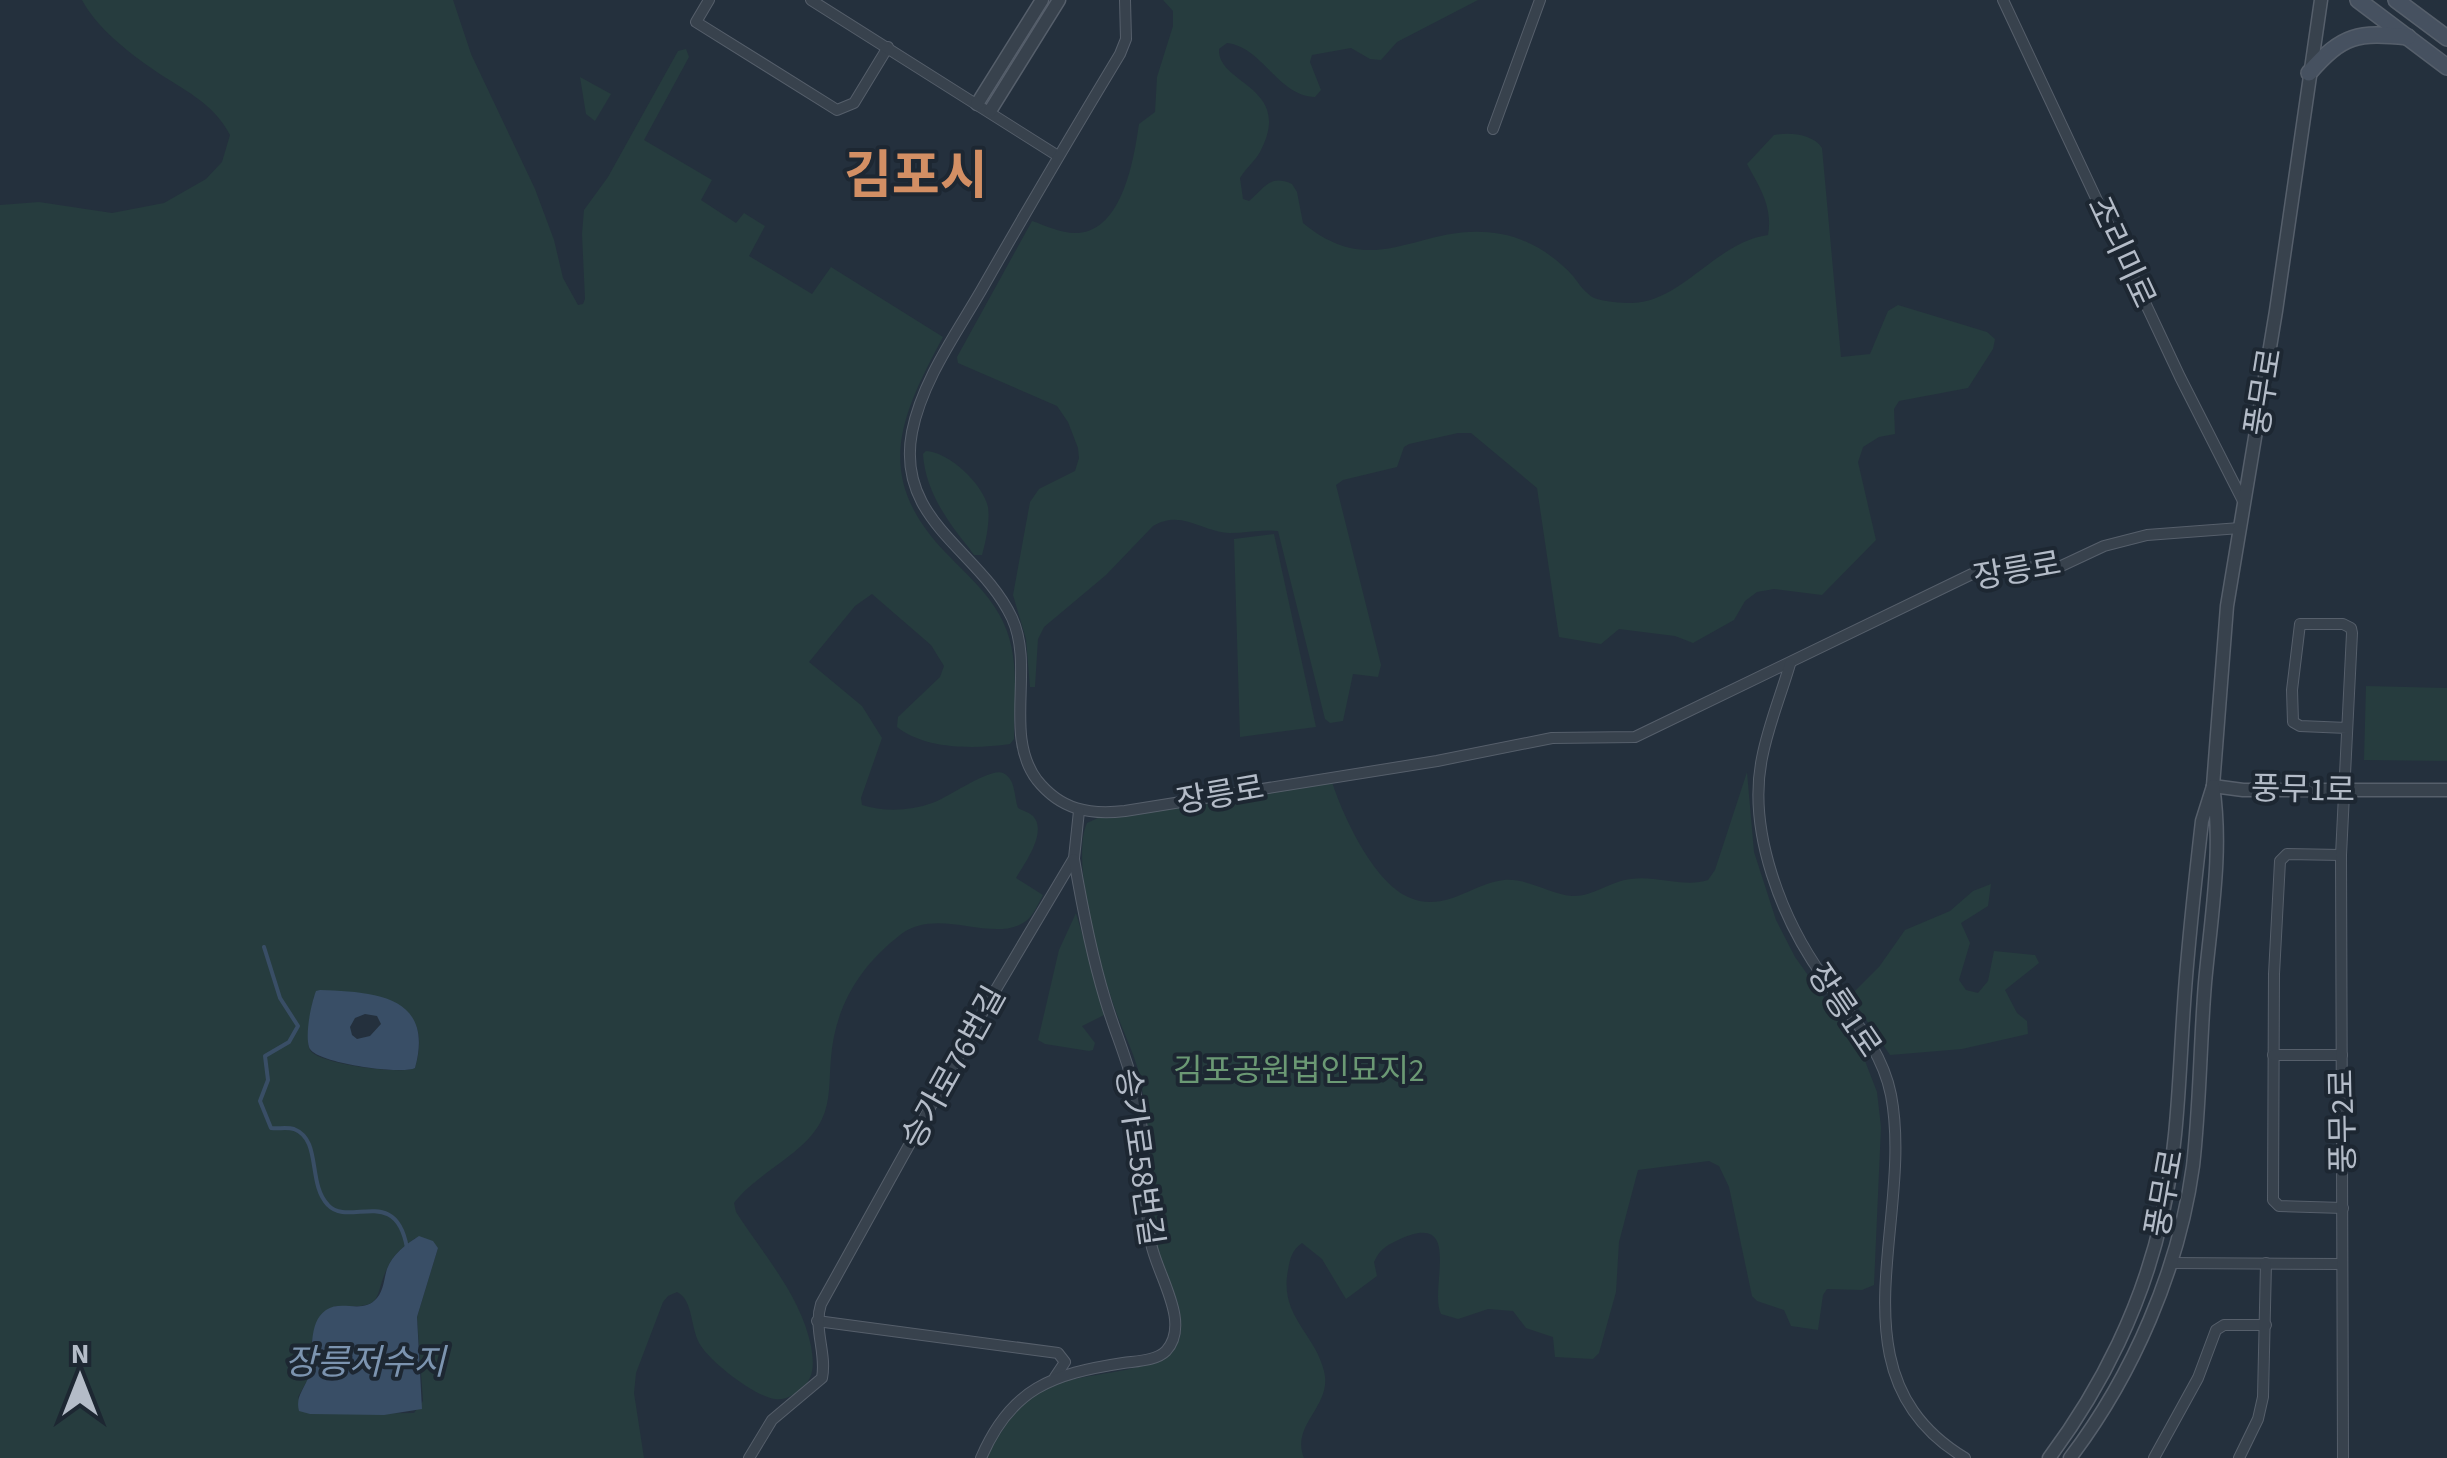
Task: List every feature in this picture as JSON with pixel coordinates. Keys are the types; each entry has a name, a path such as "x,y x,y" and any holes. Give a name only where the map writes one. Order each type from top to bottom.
{"main road":[{"path":"2358,0 2447,67"},
{"path":"2396,0 2447,38"},
{"path":"2309,73 2348,38 2378,34 2408,37"}],"street":[{"path":"709,0 696,22 837,110 854,103 888,46"},
{"path":"810,0 1058,156"},
{"path":"984,107 1042,0"},
{"path":"984,107 1058,0"},
{"path":"1078,811 1046,789 1029,767 1023,745 1022,674 1014,623 920,501 909,452 915,418 938,368 1120,54 1126,39 1125,0"},
{"path":"1493,129 1540,0"},
{"name":"조리미로","path":"2003,0 2180,378 2244,503"},
{"name":"풍무로","path":"2070,1458 2140,1340 2171,1262 2184,1215 2194,1146 2218,821 2213,786 2224,638 2321,0"},
{"name":"장릉로","path":"1078,811 1124,811 1436,761 1552,738 1635,737 1901,606 1985,570 2008,566 2057,568 2120,540 2240,528"},
{"name":"풍무2로","path":"2343,1458 2341,855 2347,728 2351,628 2343,624 2300,624 2292,690 2293,722 2300,726 2347,728"},
{"name":"장릉1로","path":"1790,664 1760,773 1760,809 1768,860 1796,934 1862,1030 1885,1072 1894,1132 1888,1354 1898,1386 1916,1418 1945,1446 1965,1458"},
{"name":"풍무로","path":"2049,1458 2103,1374 2136,1301 2162,1219 2174,1143 2202,821 2213,786"},
{"name":"풍무1로","path":"2213,786 2447,788"},
{"name":"승가로76번길","path":"817,1321 835,1277 989,1000 1074,858 1078,811"},
{"path":"2341,855 2281,857 2273,1055 2274,1203 2343,1208"},
{"name":"승가로58번길","path":"980,1458 1008,1411 1029,1393 1055,1377 1160,1355 1175,1330 1173,1310 1151,1244 1137,1097 1086,928 1074,858"},
{"path":"2273,1055 2342,1055"},
{"path":"2171,1262 2342,1264"},
{"path":"2239,1458 2261,1408 2266,1263"},
{"path":"749,1458 772,1420 822,1378 817,1321 1058,1353 1065,1362 1055,1377"},
{"path":"2154,1458 2198,1378 2216,1330 2224,1325 2266,1325"}],"green space":[{"path":"82,0 453,0 471,54 535,189 563,278 578,305 585,299 584,210 608,177 678,51 686,49 689,57 644,140 712,180 701,200 736,223 744,213 765,226 749,256 812,294 831,267 943,337 905,421 901,473 923,525 986,595 1004,624 1014,666 1014,739 1010,744 997,746 952,746 922,740 897,727 898,717 940,677 944,666 931,645 872,594 855,606 809,662 862,706 882,738 862,805 888,810 915,808 989,774 1003,773 1012,784 1018,808 1031,815 1038,830 1016,878 1043,895 1029,919 1012,927 931,924 915,927 885,947 861,975 844,1005 833,1039 827,1105 815,1131 734,1203 736,1212 790,1293 806,1328 812,1370 807,1383 792,1395 766,1397 714,1361 701,1346 689,1308 677,1292 663,1302 636,1373 634,1393 644,1458 0,1458 0,205 39,202 112,213 164,203 206,179 222,162 230,135 206,105 124,47","holes":["314,996 375,1001 407,1013 416,1025 419,1043 415,1068 361,1067 316,1055 308,1040","415,1238 438,1248 417,1317 423,1401 414,1413 310,1414 298,1397 307,1381 312,1340 335,1306 372,1303 393,1258"]},
{"path":"1163,0 1478,0 1397,42 1381,60 1370,59 1351,48 1312,55 1310,62 1321,90 1315,97 1290,89 1240,46 1227,43 1219,49 1229,71 1252,89 1268,113 1268,130 1260,152 1240,178 1243,199 1249,201 1273,182 1292,184 1303,223 1330,241 1354,249 1378,250 1447,235 1501,234 1550,255 1594,298 1623,303 1650,300 1683,283 1732,248 1768,235 1767,207 1747,164 1774,135 1801,135 1822,148 1841,357 1870,354 1888,311 1898,305 1987,332 1995,339 1993,349 1968,388 1899,401 1894,409 1895,434 1879,437 1863,447 1858,462 1876,540 1822,595 1774,589 1757,592 1745,601 1734,620 1693,643 1675,636 1619,629 1601,644 1559,637 1537,488 1471,433 1458,433 1409,444 1404,447 1397,467 1336,485 1381,665 1378,677 1353,674 1343,721 1330,723 1325,719 1278,531 1220,532 1182,520 1153,526 1106,575 1044,627 1038,639 1035,687 1030,687 1026,639 1013,595 1030,502 1039,489 1075,471 1078,448 1057,406 958,363 957,357 1032,221 1078,233 1093,229 1116,206 1129,173 1139,124 1155,112 1157,77 1173,26 1173,11"},
{"path":"580,77 611,94 595,121 586,114"},
{"path":"926,451 954,463 985,498 988,519 982,555 974,555 938,504 925,467"},
{"path":"1274,534 1316,727 1240,737 1234,539"},
{"path":"2366,686 2447,688 2447,761 2364,760"},
{"name":"김포공원법인묘지2","path":"1747,772 1754,852 1776,920 1795,957 1860,1048 1877,1092 1881,1127 1874,1285 1862,1290 1827,1289 1818,1330 1791,1326 1784,1310 1752,1296 1729,1187 1719,1166 1709,1161 1638,1170 1619,1242 1616,1292 1599,1353 1593,1359 1555,1357 1553,1337 1526,1328 1513,1311 1488,1309 1458,1319 1441,1314 1440,1255 1438,1243 1431,1235 1417,1233 1386,1247 1374,1262 1377,1276 1346,1299 1322,1259 1302,1243 1290,1262 1289,1300 1320,1358 1325,1383 1323,1395 1302,1435 1304,1458 986,1458 1010,1419 1044,1389 1159,1359 1172,1350 1180,1336 1177,1300 1155,1241 1142,1088 1109,991 1089,915 1082,862 1087,823 1098,818 1332,782 1371,863 1408,897 1446,900 1504,880 1579,896 1631,879 1689,883 1708,880 1715,870"},
{"path":"1991,884 1988,906 1961,923 1970,943 1959,980 1966,990 1978,993 1988,981 1994,951 2035,955 2039,963 2005,990 2017,1013 2027,1021 2028,1034 1962,1049 1890,1055 1850,996 1879,967 1905,930 1950,911 1973,891"},
{"path":"1076,913 1105,1011 1082,1026 1095,1043 1089,1051 1038,1040 1059,950"}],"water":[{"path":"316,991 379,996 408,1012 416,1025 419,1044 415,1068 359,1066 314,1053 308,1035","holes":["365,1014 377,1016 381,1024 370,1036 357,1039 352,1035 350,1027 355,1018"]},
{"name":"장릉저수지","path":"419,1236 433,1241 438,1248 417,1317 422,1409 384,1415 299,1411 299,1397 309,1375 314,1331 320,1316 332,1307 371,1303 381,1291 392,1259"}],"waterway":[{"path":"264,947 280,998 298,1026 289,1042 265,1056 268,1080 260,1101 271,1128 291,1128 303,1135 328,1205 337,1211 383,1212 401,1229 407,1248"}],"district":[{"name":"김포시","path":"916,175"}]}
